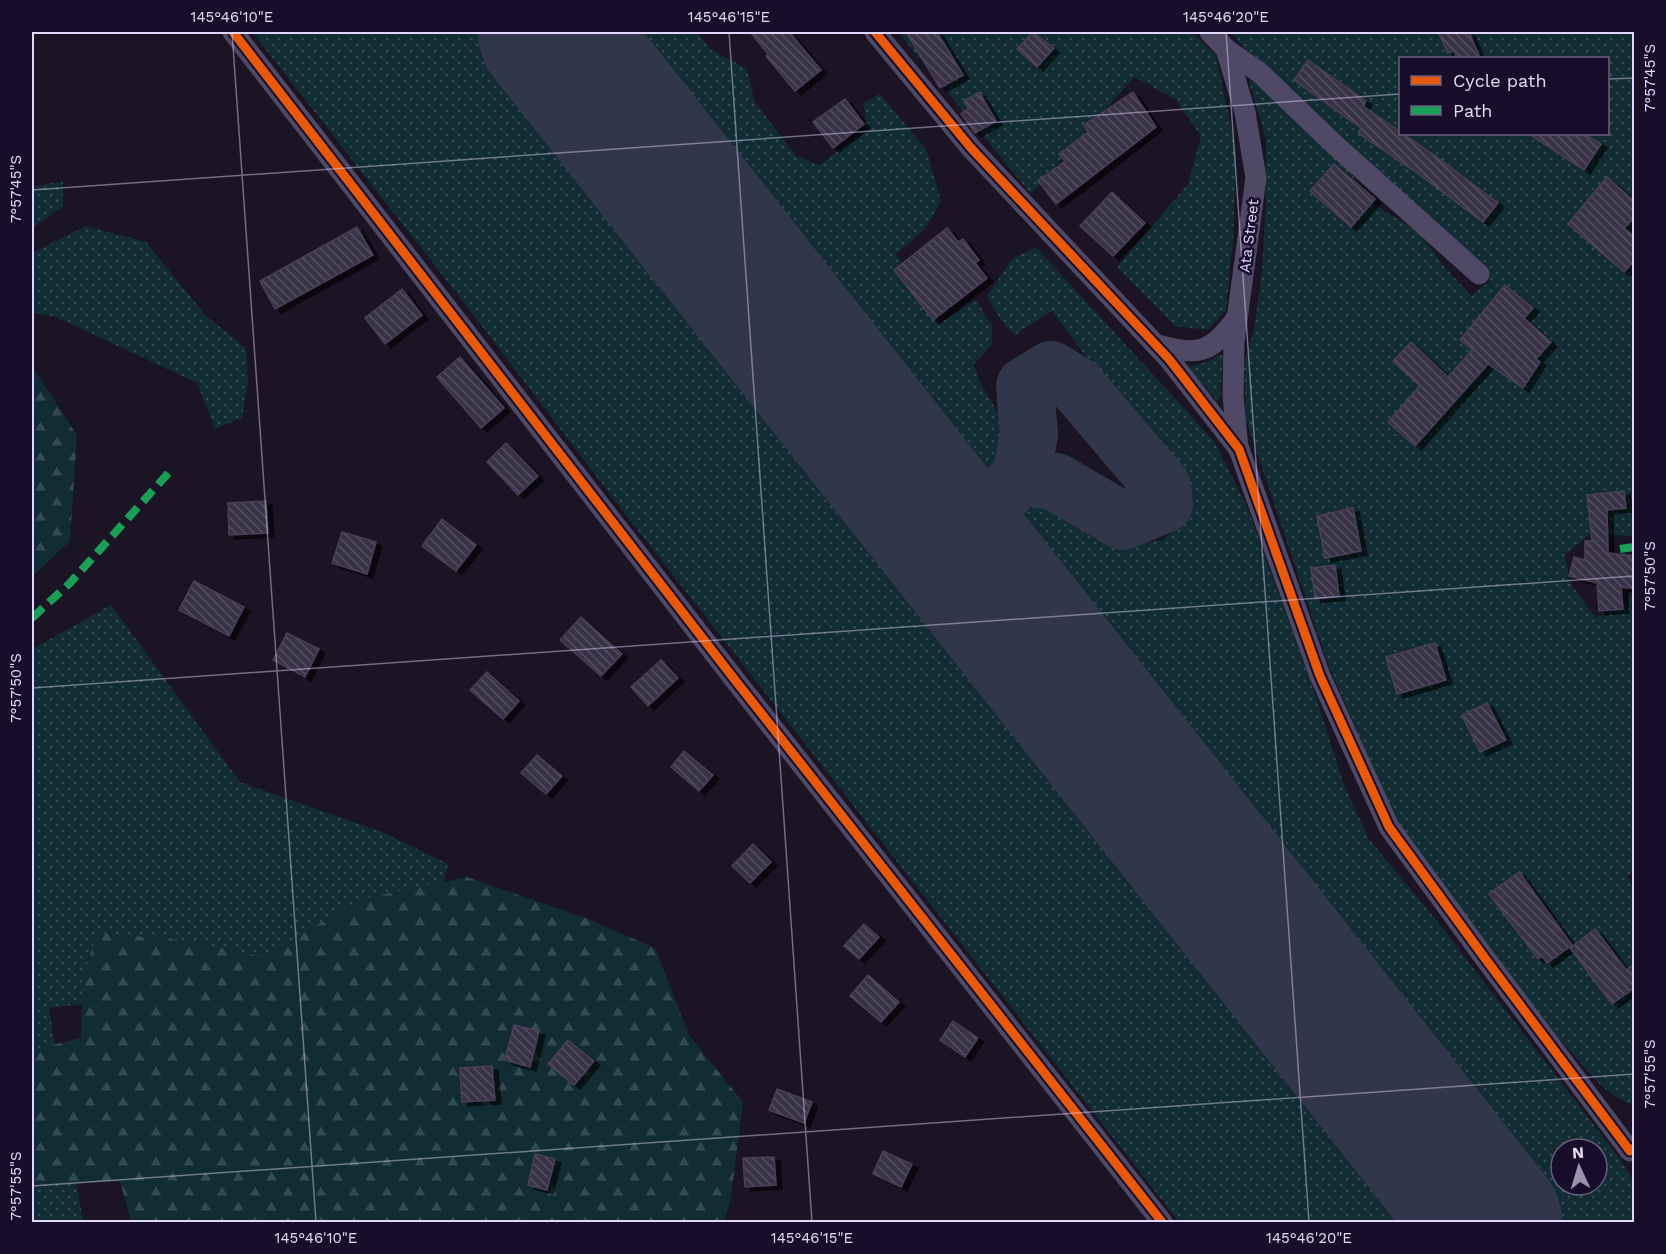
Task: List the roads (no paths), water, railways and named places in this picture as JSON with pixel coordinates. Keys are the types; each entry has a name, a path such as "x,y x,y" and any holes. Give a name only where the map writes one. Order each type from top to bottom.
{"street":[{"path":"233,32 720,661 1162,1222"},
{"path":"875,32 971,148 1169,359 1239,449 1320,676 1389,827 1630,1151 1635,1148"},
{"name":"Ata Street","path":"1210,32 1226,49 1245,112 1256,177 1234,342 1233,396 1239,449"},
{"path":"1226,49 1260,73 1335,145 1479,273"},
{"path":"1155,344 1182,352 1198,350 1216,343 1238,316"}]}
